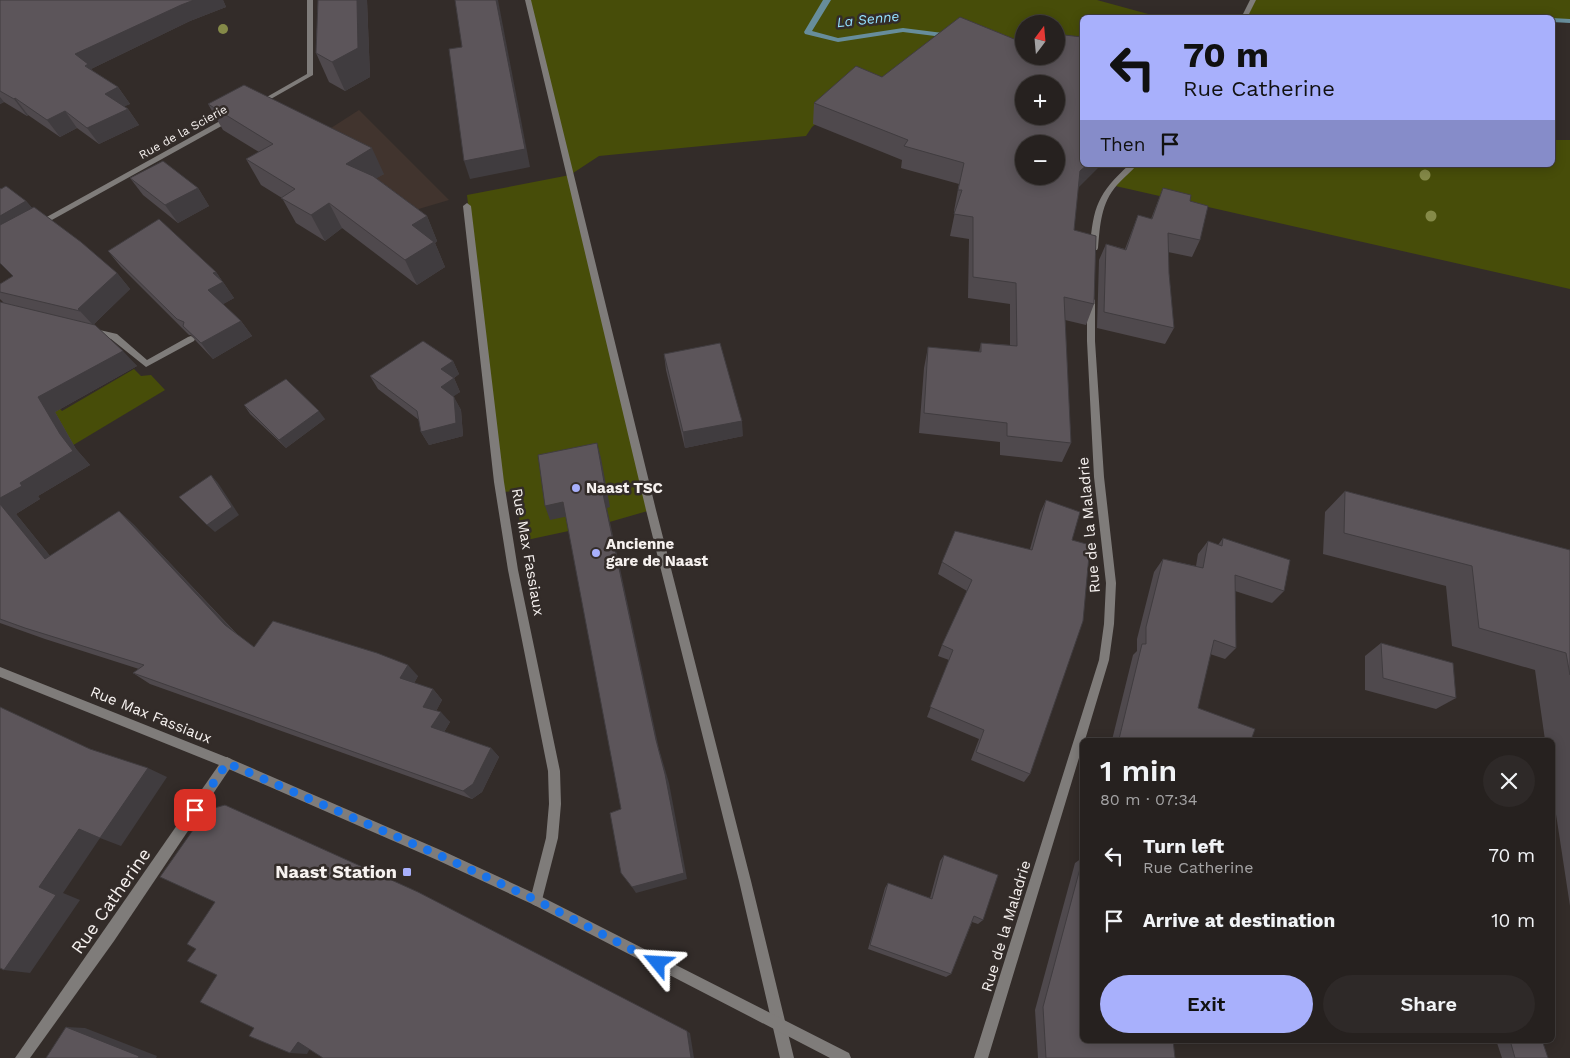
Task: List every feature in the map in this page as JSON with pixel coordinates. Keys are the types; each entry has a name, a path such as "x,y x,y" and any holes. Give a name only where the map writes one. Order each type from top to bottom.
{"street":[{"name":"Rue de la Scierie","path":"250,108 310,76 310,0"},
{"path":"528,0 651,510 745,881 787,1058"},
{"path":"1246,15 1253,0"},
{"name":"Rue de la Scierie","path":"27,229 242,113"},
{"path":"1093,260 1101,200 1112,185 1131,167"},
{"name":"Rue Max Fassiaux","path":"467,206 499,482 513,570 554,771 555,804 552,838 536,900"},
{"name":"Rue de la Maladrie","path":"980,1058 1104,660 1110,624 1111,584 1102,514 1091,341 1092,287"},
{"path":"79,328 114,336 146,364 191,339"},
{"name":"Rue Max Fassiaux","path":"0,672 227,763 441,856 536,900 844,1058"},
{"name":"Rue Catherine","path":"22,1058 109,936 227,763"}],"shaded area":[{"path":"359,110 449,200 358,227 258,175"}],"green space":[{"path":"528,0 1097,0 1152,15 1080,15 1080,56 1065,55 1065,15 1015,15 1015,53 853,92 812,127 806,136 599,156 570,175"},
{"path":"1253,0 1570,0 1570,21 1555,20 1555,15 1246,15"},
{"path":"1555,140 1570,140 1570,289 1111,185 1131,167 1555,167"},
{"path":"570,175 651,510 606,523 522,541 516,491 501,492 467,195"},
{"path":"134,369 141,376 151,375 165,390 0,489 48,396 62,411"}],"building":[{"path":"0,0 194,0 75,54 88,64 85,66 118,87 105,94 128,109 87,128 65,111 47,120 15,98 0,91"},
{"path":"318,0 357,0 358,48 332,62 316,53"},
{"path":"455,0 496,0 525,149 464,161 449,49 462,47"},
{"path":"960,17 1015,39 1015,65 1065,65 1065,35 1080,37 1080,167 1085,167 1080,171 1074,230 1096,236 1094,304 1064,297 1071,443 1007,436 1007,423 924,413 928,347 981,352 981,343 1017,346 1016,283 973,277 973,217 954,214 962,190 958,190 964,163 904,146 908,140 814,103 856,66 882,77"},
{"path":"244,85 372,148 346,164 373,176 427,216 412,225 434,242 405,260 329,203 311,215 281,198 295,189 246,159 273,144 208,104"},
{"path":"163,161 198,188 165,205 130,178"},
{"path":"6,186 26,201 0,216 0,188"},
{"path":"1163,188 1191,195 1190,201 1208,206 1200,240 1168,233 1169,273 1174,328 1104,312 1106,244 1126,250 1138,215 1152,219"},
{"path":"34,207 81,242 117,273 78,309 80,311 0,292 0,284 13,276 0,263 0,225"},
{"path":"159,219 216,272 213,273 223,282 208,290 241,321 201,343 183,326 184,322 177,319 108,251"},
{"path":"0,302 95,325 123,351 38,397 60,434 73,451 20,483 22,486 0,498"},
{"path":"423,341 453,361 441,369 454,378 441,387 454,397 456,423 421,432 417,411 370,376"},
{"path":"720,343 742,421 683,432 664,354"},
{"path":"286,379 319,411 279,440 244,405"},
{"path":"597,443 606,493 603,494 665,774 684,873 632,887 621,873 610,813 621,809 563,502 545,506 538,455"},
{"path":"211,475 232,507 207,525 179,497"},
{"path":"1345,491 1570,550 1570,675 1566,653 1479,628 1472,566 1344,533"},
{"path":"1046,500 1080,512 1072,540 1090,545 1083,621 1030,774 976,752 984,730 930,707 953,650 942,645 972,580 942,562 955,531 1032,550"},
{"path":"0,504 45,559 119,511 225,625 254,647 273,621 377,653 408,665 400,678 433,689 423,707 441,712 431,727 491,748 473,784 463,791 133,673 144,665 0,619"},
{"path":"1223,538 1290,560 1284,591 1235,575 1236,648 1214,640 1198,708 1255,729 1252,738 1119,738 1142,644 1146,644 1146,627 1163,559 1203,568 1208,541 1222,546"},
{"path":"1381,643 1453,663 1456,698 1383,678"},
{"path":"0,707 90,749 148,768 100,838 79,829 39,887 56,895 4,970 0,968"},
{"path":"225,805 418,892 687,1031 691,1058 323,1058 298,1042 290,1053 249,1036 254,1028 200,1002 217,975 187,961 196,949 187,944 215,902 160,877 207,810"},
{"path":"944,855 998,875 983,920 974,916 951,974 870,945 888,883 932,899"},
{"path":"1080,868 1080,1043 1173,1043 1175,1058 1046,1058 1043,1007"},
{"path":"66,1027 139,1056 138,1058 46,1058"},
{"path":"1511,1043 1543,1043 1548,1058 1515,1058"}],"waterway":[{"name":"La Senne","path":"827,0 808,32 838,40 903,30 951,36"},
{"name":"La Senne","path":"1555,20 1570,21"}],"place":[{"name":"Naast TSC","path":"576,488"},
{"name":"Ancienne gare de Naast","path":"596,553"},
{"name":"Naast Station","path":"407,872"}],"route":[{"path":"195,810 227,763 441,856 536,900 658,963"}]}
